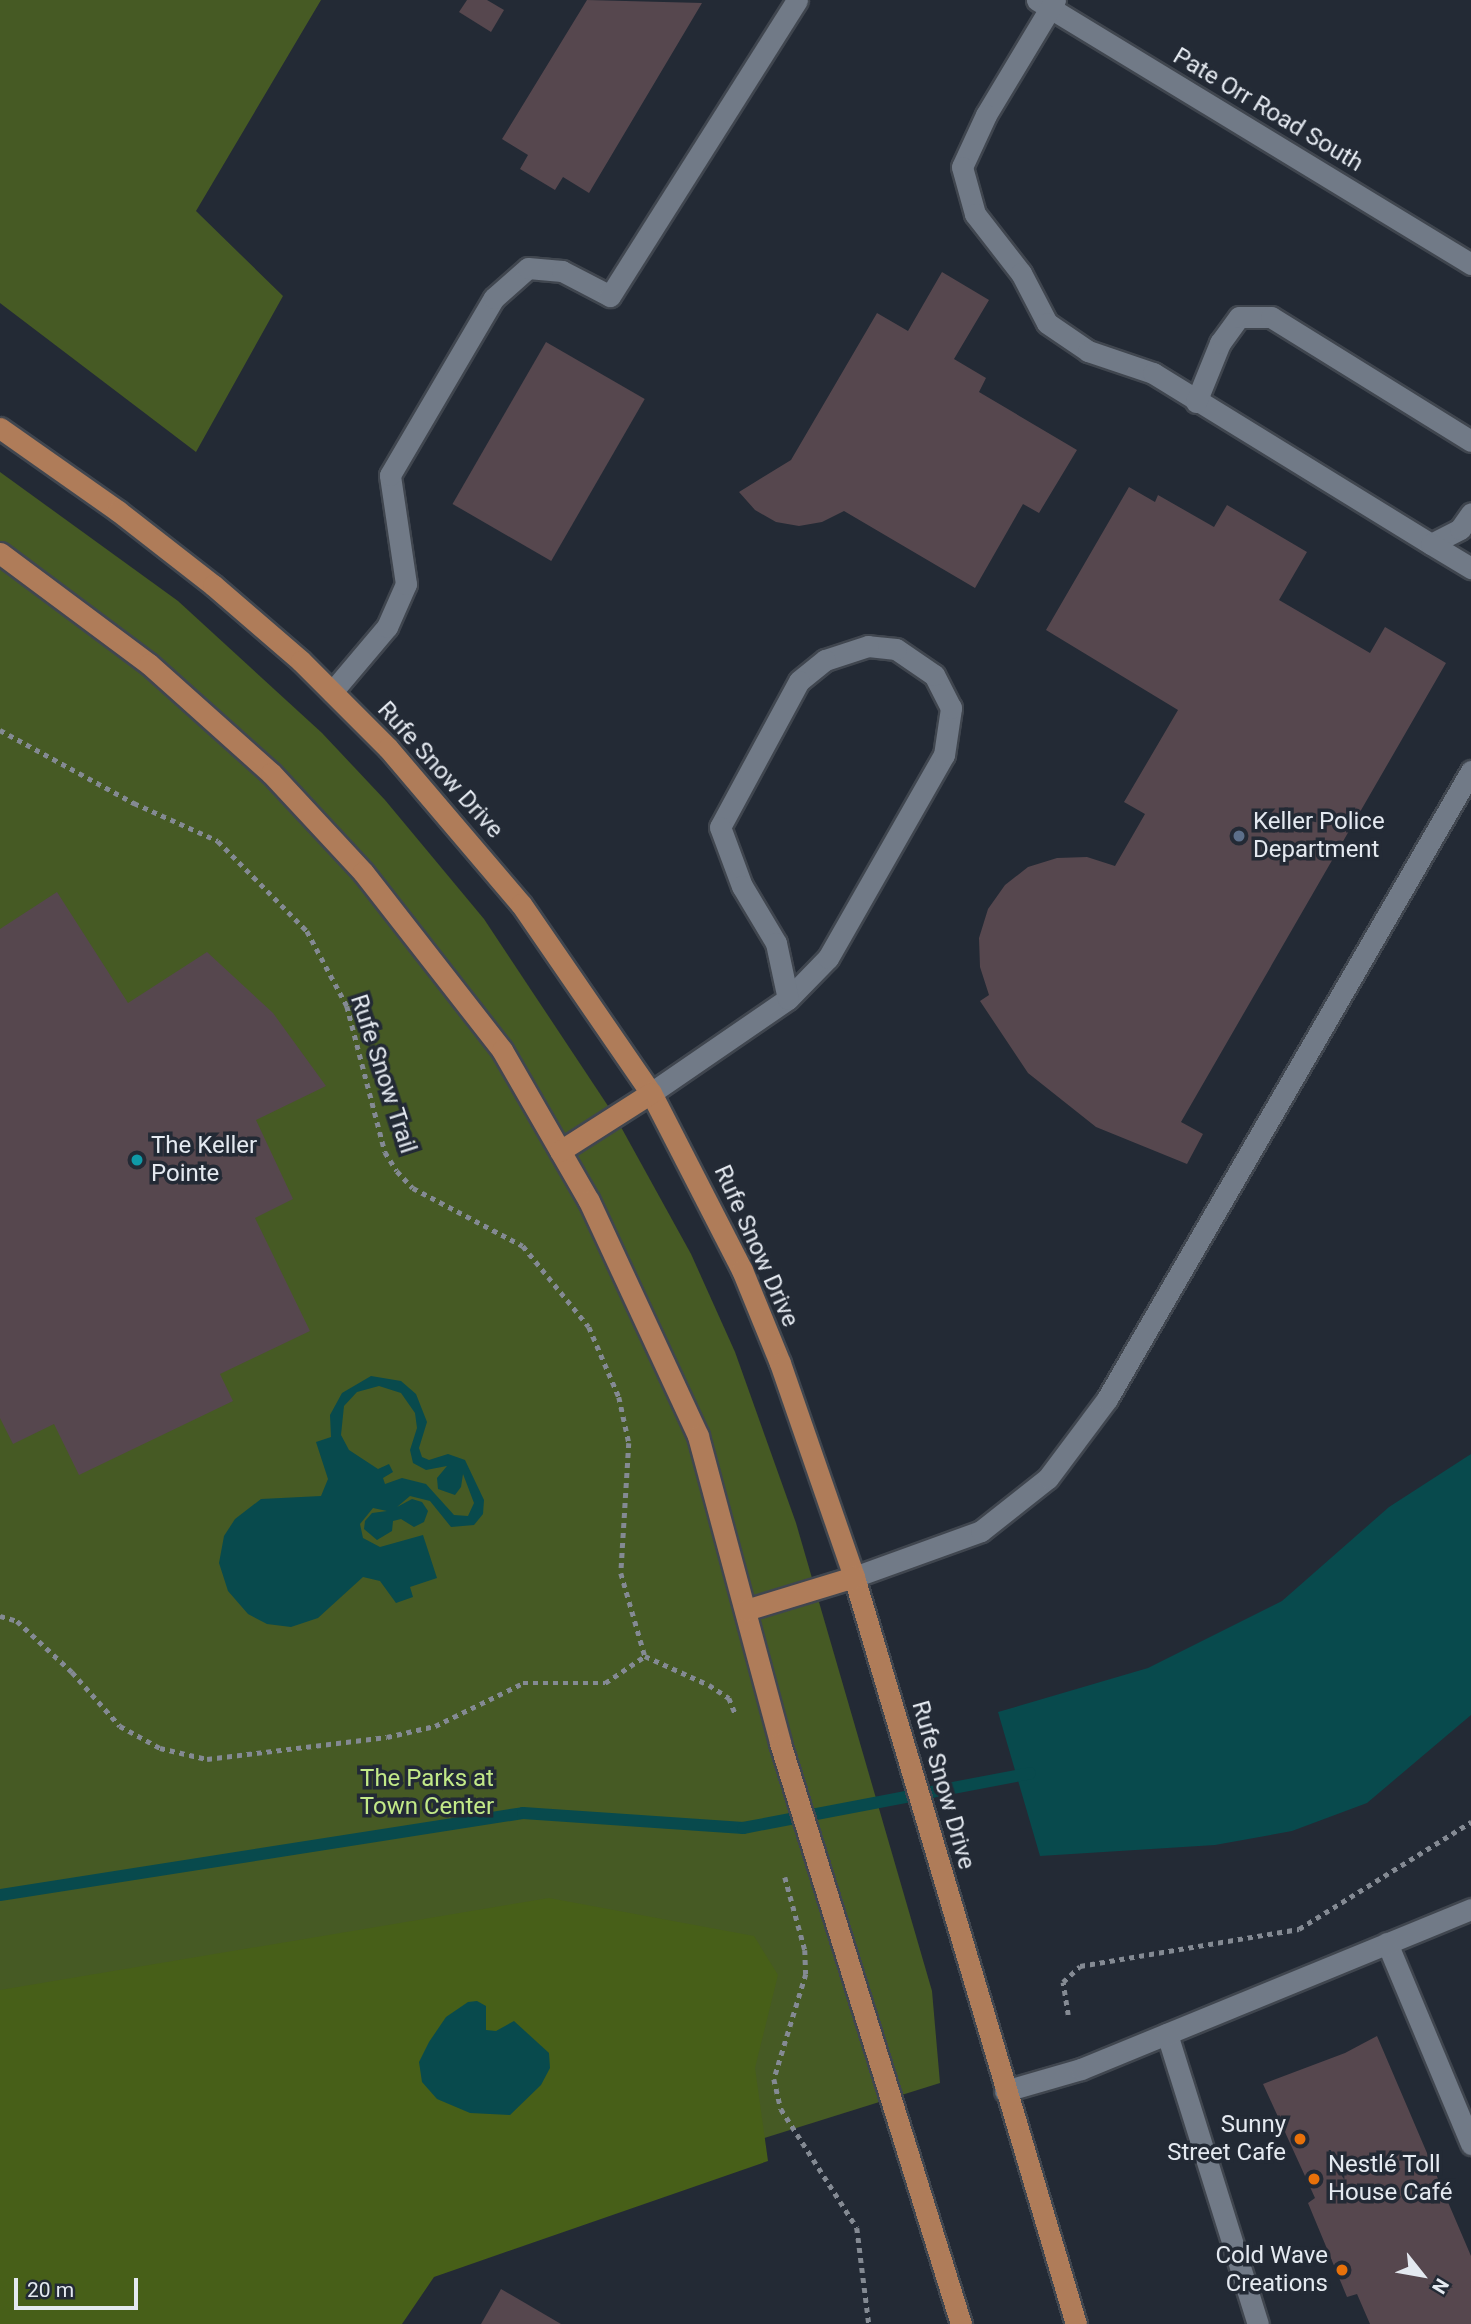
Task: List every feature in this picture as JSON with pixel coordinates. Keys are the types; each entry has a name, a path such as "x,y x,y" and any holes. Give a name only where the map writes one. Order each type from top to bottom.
{"main road":[{"name":"Rufe Snow Drive","path":"0,428 202,577 331,692 447,813 521,904 651,1093 742,1270 780,1363 854,1577 1076,2324"},
{"path":"0,553 149,664 271,773 363,872 502,1050 589,1201 698,1436 780,1743 961,2324"},
{"path":"560,1151 651,1093"},
{"path":"746,1610 854,1577"}],"street":[{"path":"331,692 387,627 406,584 390,475 494,298 528,268 562,271 610,296 797,0"},
{"path":"1048,3 986,115 962,167 975,214 1021,273 1047,323 1088,351 1153,373 1196,402 1471,568"},
{"name":"Pate Orr Road South","path":"1048,3 1471,264"},
{"path":"1196,402 1220,343 1239,317 1271,317 1471,441"},
{"path":"1431,544 1460,529 1471,513"},
{"path":"651,1093 788,999 828,958 944,755 951,708 934,675 896,649 868,646 825,660 799,681 720,827 742,886 776,943 788,999"},
{"path":"854,1577 981,1531 1048,1478 1107,1399 1471,771"},
{"path":"1005,2091 1082,2069 1471,1909"},
{"path":"1387,1943 1471,2144"},
{"path":"1167,2034 1258,2324"}],"path":[{"name":"Rufe Snow Trail","path":"0,730 134,803 218,842 267,887 307,931 347,1006 381,1140 397,1171 413,1188 523,1246 589,1328 619,1397 629,1443 621,1573 645,1656"},
{"path":"0,1616 17,1621 72,1672 120,1726 160,1748 207,1759 237,1758 435,1726 523,1683 605,1683 645,1656 729,1698 742,1727"},
{"path":"1068,2015 1063,1982 1080,1966 1299,1929 1471,1822"},
{"path":"805,1950 806,1973 774,2078 781,2109 857,2228 869,2324"}],"green space":[{"path":"0,0 321,0 196,211 283,296 196,452 0,303"},
{"name":"The Parks at Town Center","path":"0,472 178,601 322,733 385,800 484,919 616,1118 691,1254 735,1352 796,1523 932,1991 940,2083 427,2244 0,2324"},
{"path":"549,1898 754,1936 778,1975 755,2068 768,2161 434,2277 402,2324 0,2324 0,1990"}],"shaded area":[{"path":"371,1376 401,1381 416,1394 427,1422 419,1448 422,1457 429,1460 448,1454 465,1460 484,1500 483,1514 474,1525 451,1527 430,1501 410,1496 397,1507 412,1499 422,1502 428,1511 424,1522 414,1527 401,1519 393,1521 392,1531 377,1540 364,1529 365,1521 372,1513 387,1511 373,1508 360,1524 363,1538 380,1547 423,1535 437,1578 410,1587 413,1597 396,1603 380,1581 363,1577 318,1618 291,1627 267,1624 248,1614 228,1591 219,1563 224,1536 235,1519 261,1499 321,1496 328,1479 316,1442 331,1437 330,1415 342,1393","holes":["379,1386 401,1393 415,1413 417,1428 410,1450 413,1463 426,1470 447,1466 437,1478 438,1489 455,1495 461,1487 463,1474 474,1503 468,1516 454,1515 426,1484 402,1478 385,1484 383,1478 393,1472 389,1464 378,1469 349,1450 341,1435 344,1406 357,1392"]},
{"path":"1471,1454 1471,1715 1367,1803 1292,1831 1215,1845 1040,1856 998,1712 1148,1668 1282,1601 1389,1507"},
{"path":"477,2001 486,2006 486,2030 496,2031 514,2021 549,2053 550,2068 541,2085 510,2115 470,2113 437,2099 422,2082 419,2062 429,2042 446,2017 468,2002"}],"building":[{"path":"467,0 487,0 504,10 491,32 459,12"},
{"path":"587,0 702,3 589,193 563,177 555,190 520,169 528,155 502,139"},
{"path":"942,272 989,300 954,359 986,378 979,392 1077,450 1039,513 1023,504 975,588 844,511 822,522 799,526 776,522 755,510 739,492 791,460 877,313 908,331"},
{"path":"546,342 645,399 551,561 452,504"},
{"name":"Keller Police Department","path":"1129,487 1155,502 1158,495 1214,527 1227,505 1307,552 1279,600 1370,653 1385,627 1446,663 1181,1122 1203,1134 1187,1164 1096,1127 1028,1073 980,1001 989,995 980,967 979,938 988,909 1005,885 1028,867 1057,858 1087,857 1115,866 1145,814 1124,802 1178,710 1046,630"},
{"name":"The Keller Pointe","path":"57,892 128,1003 207,952 273,1013 326,1086 256,1120 293,1199 255,1218 310,1331 220,1374 233,1401 79,1475 54,1424 13,1444 0,1418 0,929"},
{"path":"1377,2036 1471,2256 1471,2324 1370,2324 1357,2294 1347,2297 1308,2203 1315,2198 1263,2084 1345,2053"},
{"path":"501,2289 561,2324 481,2324"}],"waterway":[{"path":"0,1895 523,1813 743,1828 1030,1773"}],"place":[{"name":"Keller Police Department","path":"1239,836"},
{"name":"The Keller Pointe","path":"137,1160"},
{"name":"Sunny Street Cafe","path":"1300,2139"},
{"name":"Nestlé Toll House Café","path":"1314,2179"},
{"name":"Cold Wave Creations","path":"1342,2270"}]}
